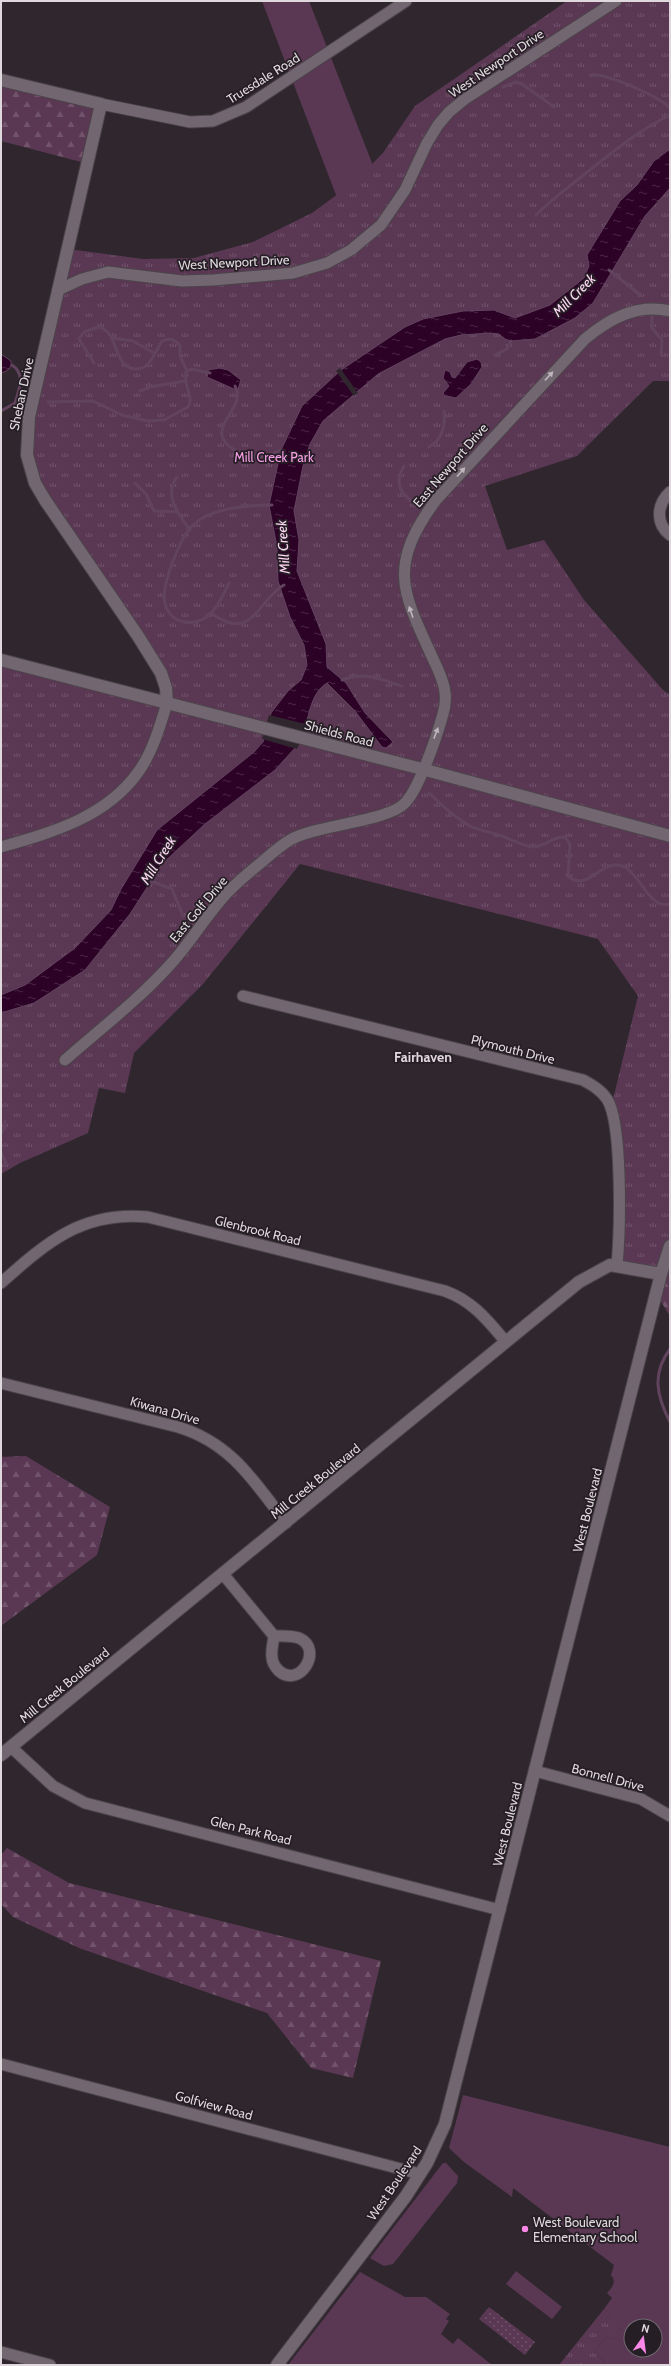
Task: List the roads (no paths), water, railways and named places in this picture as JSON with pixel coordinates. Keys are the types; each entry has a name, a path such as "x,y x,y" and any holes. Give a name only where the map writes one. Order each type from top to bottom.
{"street":[{"name":"Truesdale Road","path":"1,80 101,104 190,122 223,118 246,107 406,1"},
{"name":"West Newport Drive","path":"58,290 82,279 108,272 182,281 227,279 293,274 340,257 367,238 394,209 427,143 449,112 465,99 616,1"},
{"name":"Sheban Drive","path":"101,104 29,417 26,441 28,464 45,500 138,636 161,673 166,688 167,703"},
{"name":"East Newport Drive","path":"422,769 443,714 446,690 413,618 406,591 404,578 407,552 419,525 436,500 585,339 612,318 626,313 652,309 670,311"},
{"path":"670,492 661,505 659,513 663,527 670,535"},
{"name":"Shields Road","path":"1,660 422,769 670,836"},
{"path":"1,846 70,825 99,810 121,793 140,770 158,732 167,703"},
{"name":"East Golf Drive","path":"65,1060 162,973 227,892 284,844 298,836 325,827 373,818 391,812 405,804 422,769"},
{"name":"Plymouth Drive","path":"243,996 583,1080 593,1085 607,1099 611,1108 616,1138 619,1242 617,1265"},
{"name":"Glenbrook Road","path":"1,1283 40,1248 78,1226 107,1218 148,1217 452,1293 476,1308 506,1342"},
{"name":"West Boulevard","path":"277,2365 406,2196 437,2144 451,2106 660,1274 670,1246"},
{"name":"Mill Creek Boulevard","path":"1,1755 579,1282 610,1265 617,1265"},
{"path":"617,1265 660,1274"},
{"name":"Kiwana Drive","path":"1,1382 178,1427 202,1435 221,1447 238,1463 286,1523"},
{"path":"223,1574 274,1636"},
{"name":"Glen Park Road","path":"11,1747 53,1786 85,1803 500,1910"},
{"name":"Bonnell Drive","path":"535,1771 641,1799 670,1816"},
{"name":"Golfview Road","path":"1,2064 420,2174"},
{"path":"1,2352 50,2365"}],"water":[{"name":"Mill Creek","path":"670,149 670,188 645,216 593,303 575,318 535,339 511,341 505,339 499,334 490,333 461,335 445,339 378,374 323,421 310,444 303,466 294,511 299,540 297,571 326,644 327,667 346,683 365,713 393,742 386,748 382,747 355,711 327,683 316,694 313,700 302,738 267,729 271,713 288,691 301,680 307,665 304,645 290,617 278,581 277,547 269,505 281,450 302,406 341,370 405,327 423,319 463,311 494,310 515,318 550,305 584,278 589,266 587,255 620,201 637,185 654,161"},
{"path":"1,354 11,361 11,366 9,369 1,373"},
{"path":"477,359 481,362 482,367 471,384 456,398 445,396 443,393 449,386 443,378 445,370 450,372 452,377 455,378 467,362"},
{"path":"219,368 228,370 241,380 238,389 234,389 207,377 208,370"},
{"name":"Mill Creek","path":"267,729 295,748 275,770 205,824 162,864 130,914 85,970 34,1003 1,1013 1,995 25,985 75,948 111,910 121,889 157,830 254,752 263,742"}],"waterway":[{"path":"592,75 599,75 609,78 645,92 670,108"},
{"path":"503,87 516,82 522,84 554,107"},
{"path":"536,215 616,149 648,127 670,115"},
{"path":"609,270 639,294"},
{"path":"652,315 652,328 662,340 661,355"},
{"path":"94,363 79,339 84,332 98,327 105,330 110,335 122,361 127,366 135,369 145,367 162,341 170,339 180,346 180,356 187,371"},
{"path":"112,338 133,341 154,353"},
{"path":"495,355 507,349 511,341"},
{"path":"1,411 15,403 20,388 19,373 12,365"},
{"path":"48,402 93,401 122,415 147,421 164,420 188,407 190,403 185,377 186,372 191,369 210,373"},
{"path":"140,391 150,387 185,381"},
{"path":"235,386 237,395 235,404 222,428 222,436 227,445 250,457 260,457 271,455 281,450 284,451"},
{"path":"429,447 437,440 442,432 444,427 444,411"},
{"path":"404,466 399,478 400,488 402,492 415,504"},
{"path":"177,477 173,484 172,498 177,511 190,530"},
{"path":"135,483 146,494 154,511 177,512"},
{"path":"229,583 213,611 198,621 184,622 178,620 172,616 165,603 164,596 168,574 183,540 193,525 201,519 220,511 241,507 272,505"},
{"path":"211,613 225,621 236,624 245,622 284,585"},
{"path":"342,680 351,677 365,676 402,686"},
{"path":"429,793 464,823 522,845 534,847 556,838 565,837 570,844 568,876 575,880 582,881 609,866 617,865 625,867 636,877 651,897 657,902 670,904"},
{"name":"Mill Creek","path":"148,880 172,889 183,916"},
{"path":"1,1133 5,1127 5,1121"},
{"path":"1,1152 6,1163"},
{"path":"670,1349 664,1358 658,1376 659,1393 670,1422"}],"place":[{"name":"West Boulevard Elementary School","path":"525,2229"}],"district":[{"name":"Fairhaven","path":"423,1057"}],"park label":[{"name":"Mill Creek Park","path":"274,457"}]}
